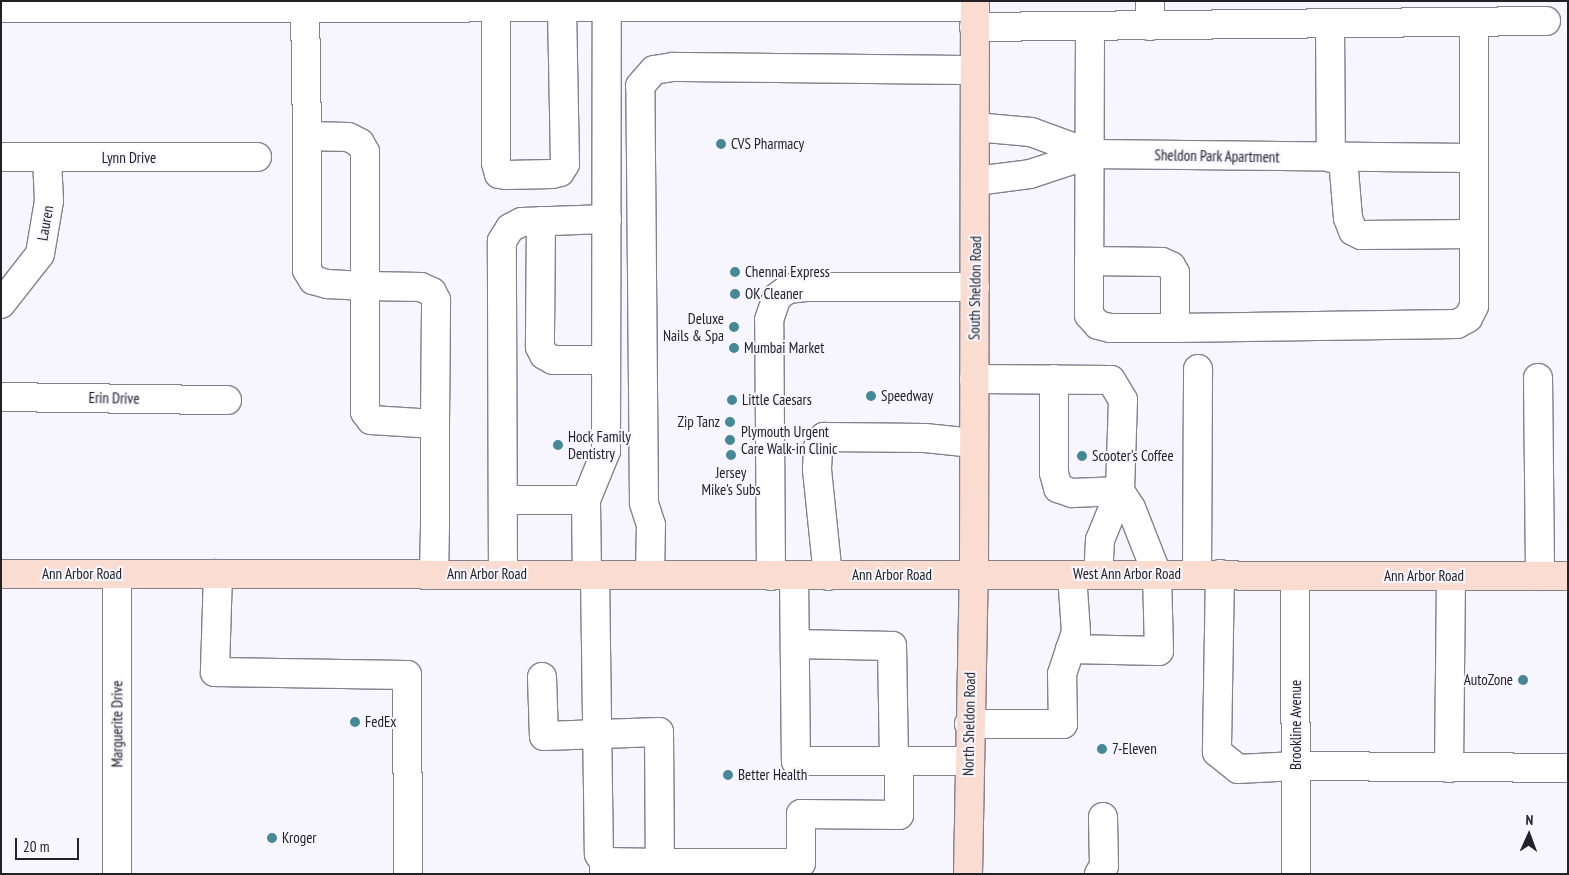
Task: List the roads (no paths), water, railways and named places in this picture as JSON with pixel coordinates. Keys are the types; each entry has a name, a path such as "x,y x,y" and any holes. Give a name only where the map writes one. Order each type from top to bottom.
{"main road":[{"name":"South Sheldon Road","path":"974,575 975,12"},
{"name":"Ann Arbor Road","path":"1,574 974,575"},
{"name":"West Ann Arbor Road","path":"974,575 1208,574 1288,576"},
{"name":"North Sheldon Road","path":"968,874 969,724 974,575"},
{"name":"Ann Arbor Road","path":"1288,576 1568,576"}],"street":[{"path":"1,8 305,7 353,4 496,7 781,4 975,12 1090,27 1150,14 1330,24 1394,12 1474,22 1546,21"},
{"path":"496,7 496,163 499,174 552,174 560,172 565,164 547,5"},
{"path":"305,7 307,270 313,280 327,284 421,287 432,292 436,300 434,574"},
{"path":"607,7 606,451 586,500 599,732 599,854 604,868 660,863 801,863 801,814 900,816 892,646 795,644"},
{"path":"1090,27 1089,315 1098,325 1110,328 1175,328 1457,324 1468,318 1474,306 1474,22"},
{"path":"1330,24 1337,158 1348,218 1353,231 1361,235 1474,234"},
{"path":"650,575 651,525 644,503 640,86 654,70 673,67 974,70"},
{"name":"Sheldon Park Apartment","path":"975,127 1031,132 1091,154"},
{"path":"307,136 348,137 360,143 365,152 365,412 371,420 436,424"},
{"name":"Sheldon Park Apartment","path":"976,181 1030,174 1091,154 1474,158"},
{"name":"Lynn Drive","path":"1,157 47,159 257,158"},
{"name":"Lauren","path":"1,304 40,254 49,201 47,159"},
{"path":"503,574 502,241 510,228 522,222 607,219"},
{"path":"541,221 540,347 544,355 553,360 606,360"},
{"path":"1089,261 1162,262 1171,266 1175,273 1175,328"},
{"path":"969,761 796,761 795,644 782,576 769,320 777,297 788,288 975,287"},
{"path":"1198,369 1217,752 1238,770 1296,766 1568,768"},
{"path":"1538,378 1540,576"},
{"path":"1054,379 1054,473 1058,488 1072,492 1120,491"},
{"path":"969,724 1063,724 1062,674 1076,632 1085,574 1120,491 1123,400 1111,380 974,380"},
{"name":"Erin Drive","path":"1,397 226,400"},
{"path":"828,576 817,470 818,447 824,437 925,438 974,443"},
{"path":"1070,649 1159,651 1157,574 1131,508 1120,491"},
{"path":"503,500 586,500"},
{"name":"Marguerite Drive","path":"116,874 117,574"},
{"path":"218,574 215,672 407,675 408,874"},
{"name":"Brookline Avenue","path":"1288,576 1296,766 1296,874"},
{"path":"1449,768 1451,576"},
{"path":"542,677 544,736 599,732 659,732 660,863"},
{"path":"1099,874 1104,866 1103,817"}],"place":[{"name":"CVS Pharmacy","path":"721,144"},
{"name":"Chennai Express","path":"735,272"},
{"name":"OK Cleaner","path":"735,294"},
{"name":"Deluxe Nails & Spa","path":"734,327"},
{"name":"Mumbai Market","path":"734,348"},
{"name":"Speedway","path":"871,396"},
{"name":"Little Caesars","path":"732,400"},
{"name":"Zip Tanz","path":"730,422"},
{"name":"Plymouth Urgent Care Walk-in Clinic","path":"730,440"},
{"name":"Hock Family Dentistry","path":"558,445"},
{"name":"Jersey Mike's Subs","path":"731,455"},
{"name":"Scooter's Coffee","path":"1082,456"},
{"name":"AutoZone","path":"1523,680"},
{"name":"FedEx","path":"355,722"},
{"name":"7-Eleven","path":"1102,749"},
{"name":"Better Health","path":"728,775"},
{"name":"Kroger","path":"272,838"}]}
